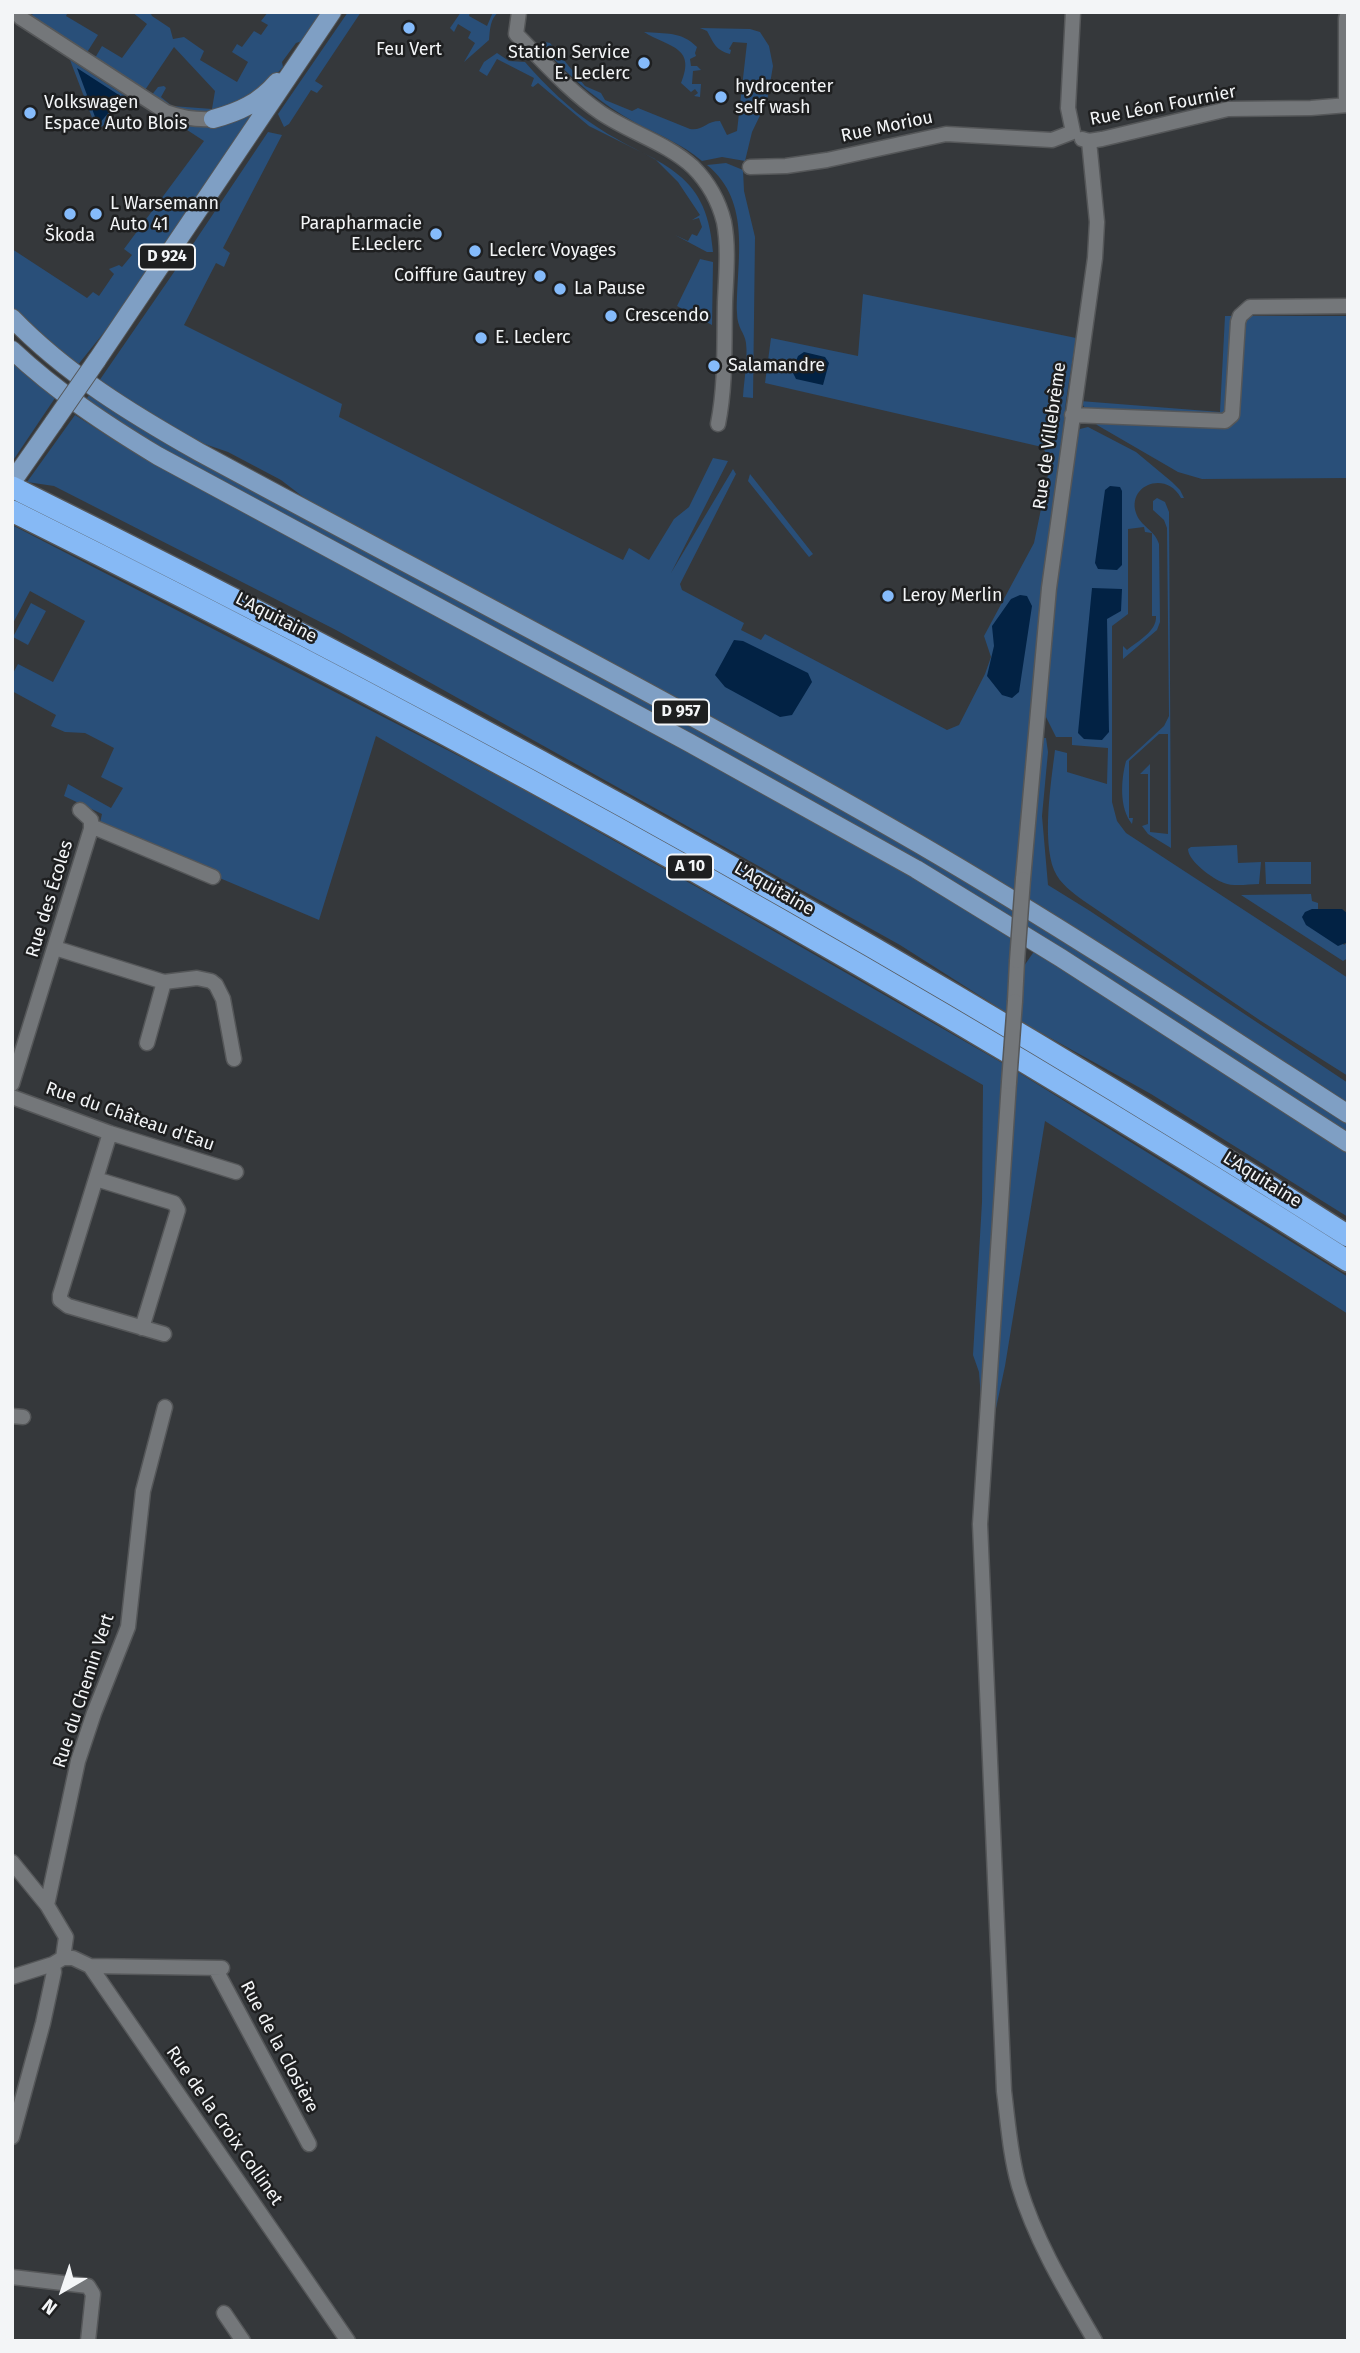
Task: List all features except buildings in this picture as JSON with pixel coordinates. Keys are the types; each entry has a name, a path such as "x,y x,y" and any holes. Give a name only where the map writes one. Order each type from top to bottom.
{"highway":[{"name":"L'Aquitaine","path":"12,485 327,647 712,856 1031,1041 1348,1236"},
{"name":"L'Aquitaine","path":"12,510 329,671 678,861 1032,1066 1348,1261"}],"main road":[{"name":"D 924","path":"12,485 332,12"},
{"path":"214,119 246,108 264,96 281,77 296,68"},
{"name":"D 957","path":"12,318 97,390 169,435 919,844 1076,939 1348,1114"},
{"name":"D 957","path":"12,350 59,392 158,456 699,748 916,869 1072,965 1348,1143"}],"street":[{"path":"15,12 21,19 166,112 183,118 214,119"},
{"path":"519,12 516,34 564,84 614,121 680,157 699,174 718,204 725,229 726,256 723,388 718,424"},
{"path":"1073,12 1068,108 1073,132"},
{"path":"1346,24 1347,105"},
{"name":"Rue Léon Fournier","path":"1073,132 1077,137 1089,141 1228,109 1347,105"},
{"name":"Rue Moriou","path":"750,167 786,166 827,160 946,134 1052,140 1073,132"},
{"name":"Rue de Villebrème","path":"1089,141 1097,222 1095,258 1049,588 1035,737 1017,961 980,1524 1004,2091 1009,2138 1018,2184 1027,2210 1056,2273 1095,2341"},
{"path":"1072,415 1225,421 1232,415 1238,322 1244,311 1250,307 1348,306"},
{"name":"Rue des Écoles","path":"12,1084 91,826 89,816 80,810"},
{"path":"91,826 213,877"},
{"path":"55,948 164,982 204,978 216,985 223,999 234,1059"},
{"path":"147,1043 164,982"},
{"name":"Rue du Château d'Eau","path":"12,1097 110,1133 236,1172"},
{"path":"110,1133 60,1300 68,1306 164,1334"},
{"path":"96,1179 174,1203 178,1210 142,1328"},
{"name":"Rue du Chemin Vert","path":"47,1905 82,1749 128,1626 143,1491 165,1406"},
{"path":"12,1862 47,1905 66,1937 54,1972 12,2137"},
{"path":"12,1977 73,1958 90,1966"},
{"name":"Rue de la Closière","path":"90,1966 219,1968 309,2144"},
{"name":"Rue de la Croix Collinet","path":"90,1966 348,2341"},
{"path":"12,2277 88,2286 93,2294 88,2341"},
{"path":"224,2313 243,2341"}],"shaded area":[{"path":"34,12 68,12 66,16 98,35 86,54 30,18"},
{"path":"132,12 150,12 170,28 173,39 184,37 204,51 200,60 237,82 248,62 232,52 237,44 242,47 254,31 261,35 268,25 261,21 268,12 322,12 302,41 296,43 282,62 283,67 261,91 218,112 201,113 169,107 151,96 158,87 164,86 166,88 161,97 172,106 212,109 215,91 174,47 143,93 95,58 102,46 122,58 147,24"},
{"path":"348,12 361,12 315,81 323,86 317,93 311,90 289,124 284,127 278,114"},
{"path":"461,12 470,12 469,16 487,26 493,12 499,12 492,21 489,40 464,62 475,43 468,38 471,32 458,24 454,32 450,28"},
{"path":"700,28 750,29 760,32 769,46 773,66 767,101 752,132 745,161 722,157 702,161 598,99 564,70 544,48 545,42 550,43 585,86 601,93 605,100 632,111 638,108 690,129 720,121 727,135 737,131 747,43 733,42 729,49 730,54 718,48 707,31"},
{"path":"644,32 679,36 697,47 696,56 690,59 691,66 697,66 701,70 693,71 692,84 701,84 700,97 694,96 698,93 695,89 691,92 681,83 685,62 677,49"},
{"path":"497,53 509,61 525,62 577,113 645,154 589,126 538,83 531,86 534,78 497,59 487,76 479,71 484,62"},
{"path":"70,60 127,97 103,126 96,128"},
{"path":"77,68 122,97 98,125"},
{"path":"263,101 113,321 77,366 45,341 12,309 12,249 87,298 93,292 99,296 114,274 109,269 119,265 122,267 132,255 124,249 204,141 178,124 195,126"},
{"path":"268,132 282,135 223,248 230,253 224,267 216,263 184,325 342,404 339,417 623,560 629,548 649,560 674,519 689,507 713,458 728,461 671,573 733,469 736,474 680,584 682,590 744,623 741,630 761,640 765,634 947,730 959,725 985,674 991,657 984,636 1034,543 1051,460 1042,447 765,383 771,338 858,356 863,294 1076,338 1066,401 1015,891 324,513 281,480 228,452 193,440 99,381"},
{"path":"656,160 689,185 701,202 709,224 713,252 707,252 675,235 688,241 692,234 697,236 702,227 699,218 692,220 700,215 678,182"},
{"path":"726,163 743,170 744,191 755,237 753,398 743,397 746,350 737,318 739,234 736,215 731,197 721,180 707,165"},
{"path":"700,259 713,262 712,325 677,306"},
{"path":"1225,316 1348,316 1348,478 1202,479 1178,472 1097,425 1080,401 1220,412"},
{"path":"804,352 825,357 829,363 823,385 796,379 792,371 798,356"},
{"path":"12,360 55,398 12,462"},
{"path":"90,394 675,715 1013,907 1013,920 224,486 84,402"},
{"path":"75,415 203,490 881,857 1012,935 1007,1013 900,945 336,630 54,486 27,482"},
{"path":"1088,427 1136,452 1172,482 1184,498 1174,489 1158,483 1142,489 1137,495 1136,513 1154,535 1159,544 1160,622 1157,630 1123,659 1123,646 1127,650 1146,635 1156,616 1152,616 1152,533 1145,532 1144,527 1128,529 1128,614 1112,626 1112,802 1117,821 1126,833 1348,978 1348,1076 1261,1021 1084,901 1063,884 1054,870 1050,857 1048,827 1055,750 1067,753 1067,772 1107,784 1108,748 1072,745 1072,737 1056,737 1045,715 1043,703 1072,439 1080,429"},
{"path":"750,474 813,554 809,557 748,481"},
{"path":"1110,486 1120,487 1122,491 1122,565 1117,570 1098,569 1095,563 1105,490"},
{"path":"1157,498 1165,502 1169,512 1171,848 1148,834 1142,826 1148,824 1148,774 1140,774 1150,764 1150,832 1168,834 1168,734 1159,734 1129,761 1129,818 1133,818 1132,824 1128,817 1125,810 1122,794 1126,761 1164,726 1169,716 1167,528 1164,520 1153,510 1153,501"},
{"path":"12,525 511,783 1004,1064 983,1425 979,1372 973,1355 982,1202 983,1085 376,736 319,920 99,827 102,814 64,796 68,784 111,808 123,788 101,777 114,748 85,733 65,732 51,726 56,715 12,691 12,675 18,664 53,682 85,621 30,591 12,625"},
{"path":"1092,588 1122,589 1121,611 1107,619 1109,732 1102,740 1084,739 1078,733"},
{"path":"1020,595 1027,596 1032,606 1019,692 1012,698 1002,695 987,676 994,646 992,626 1011,599"},
{"path":"31,603 46,611 28,645 13,637"},
{"path":"734,640 743,641 808,673 812,682 792,715 780,717 725,687 715,675"},
{"path":"1039,738 1046,738 1048,752 1042,816 1048,885 1348,1083 1348,1106 1029,899"},
{"path":"1237,845 1238,863 1261,862 1259,884 1232,885 1219,881 1196,864 1188,849 1191,847"},
{"path":"1265,862 1311,862 1311,884 1266,884"},
{"path":"1311,894 1312,901 1318,903 1318,909 1312,909 1344,945 1348,942 1348,958 1343,961 1241,895"},
{"path":"1312,909 1342,909 1348,914 1348,942 1338,946 1306,925 1302,917"},
{"path":"1028,915 1348,1121 1348,1135 1027,928"},
{"path":"1035,950 1348,1150 1348,1217 1151,1094 1020,1021 1024,966"},
{"path":"1016,1071 1348,1277 1348,1314 1045,1121 1005,1366 992,1427"}],"place":[{"name":"Feu Vert","path":"409,28"},
{"name":"Station Service E. Leclerc","path":"644,63"},
{"name":"hydrocenter self wash","path":"721,97"},
{"name":"Volkswagen Espace Auto Blois","path":"30,113"},
{"name":"Škoda","path":"70,214"},
{"name":"L Warsemann Auto 41","path":"96,214"},
{"name":"Parapharmacie E.Leclerc","path":"436,234"},
{"name":"Leclerc Voyages","path":"475,251"},
{"name":"Coiffure Gautrey","path":"540,276"},
{"name":"La Pause","path":"560,289"},
{"name":"Crescendo","path":"611,316"},
{"name":"E. Leclerc","path":"481,338"},
{"name":"Salamandre","path":"714,366"},
{"name":"Leroy Merlin","path":"888,596"}]}
